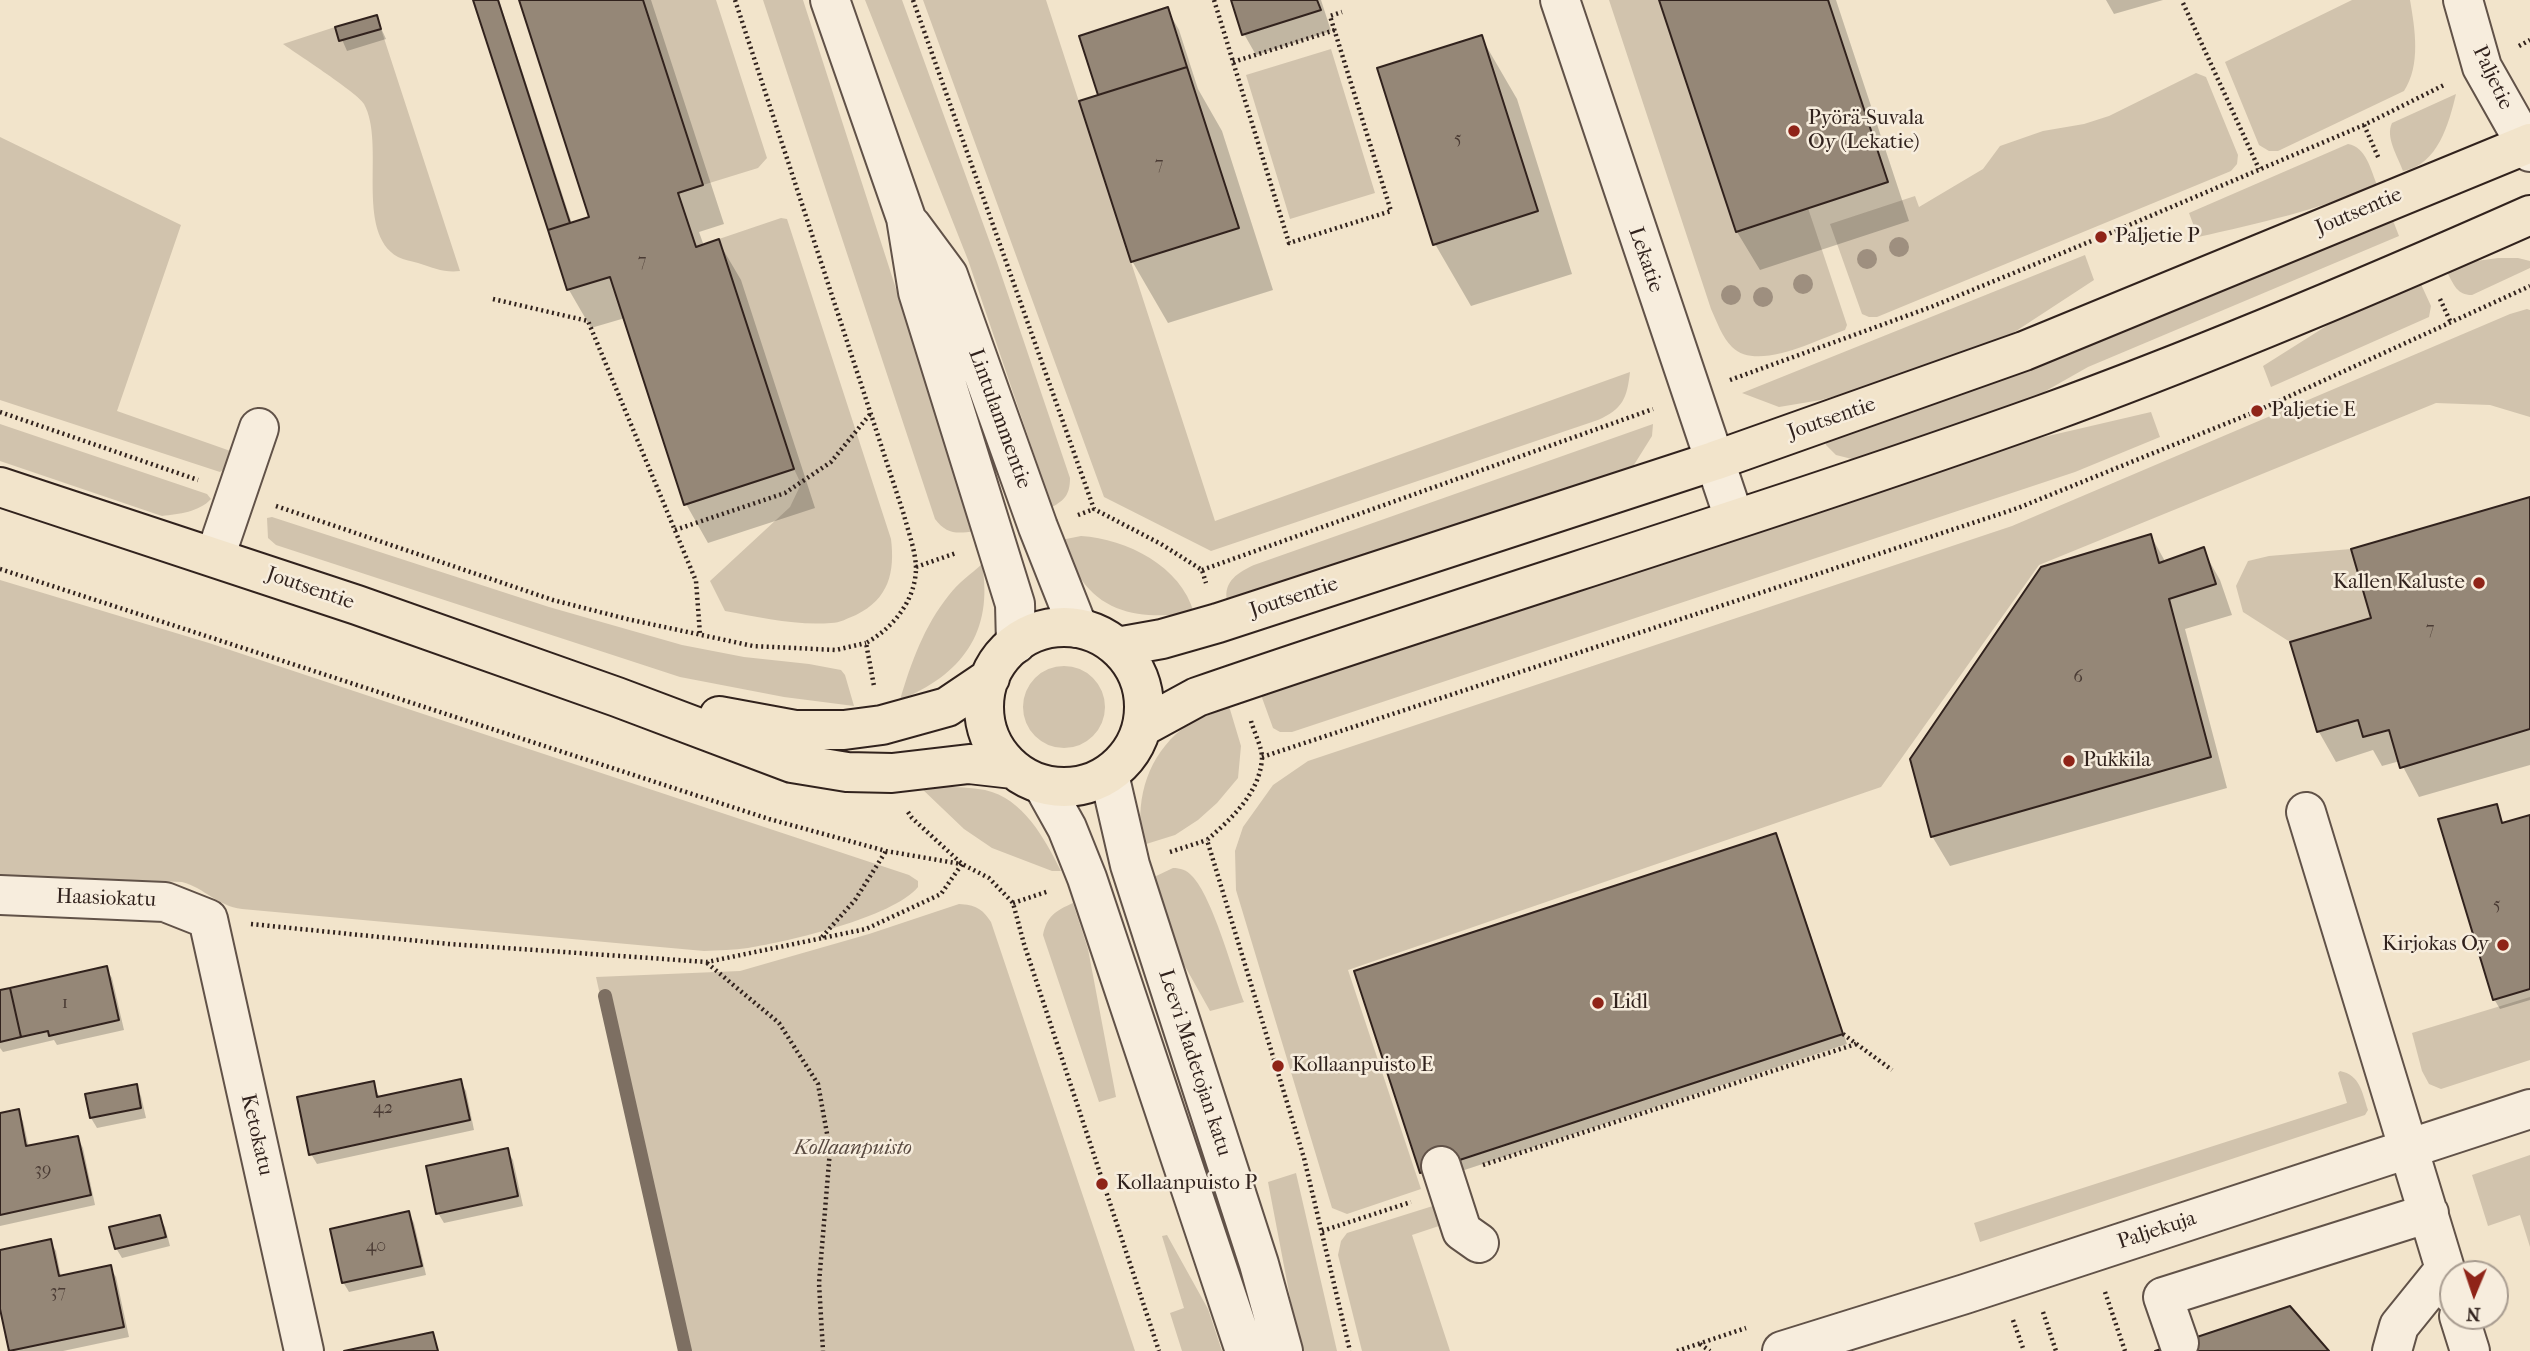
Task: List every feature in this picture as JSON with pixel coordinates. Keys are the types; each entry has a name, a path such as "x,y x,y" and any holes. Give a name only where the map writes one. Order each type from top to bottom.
{"main road":[{"name":"Joutsentie","path":"1117,647 1162,639 1218,623 1714,461 2024,351 2394,197 2528,147"},
{"path":"1142,727 1207,693 2043,414 2223,345 2530,215"},
{"name":"Joutsentie","path":"0,487 215,556 617,697 792,763 847,772 892,773 969,764 1028,777"},
{"path":"1078,628 1117,647 1140,681 1145,710 1142,727 1128,757 1109,774 1093,783 1065,788 1028,777 995,748 985,721 984,706 990,678 1005,653 1016,644 1048,629 1078,628"},
{"name":"Joutsentie","path":"617,697 795,730 844,730 882,725 947,707 990,678"}],"street":[{"name":"Lintulammentie","path":"830,0 906,218 918,292 1015,604 1016,644"},
{"name":"Lekatie","path":"1560,0 1690,394 1734,518"},
{"name":"Paljetie","path":"2463,0 2483,67 2528,147"},
{"name":"Lintulammentie","path":"906,218 948,275 1038,527 1078,628"},
{"path":"215,556 259,428"},
{"name":"Leevi Madetojan katu","path":"1109,774 1130,865 1259,1264 1283,1351"},
{"name":"Leevi Madetojan katu","path":"1028,777 1068,828 1087,878 1245,1351"},
{"path":"2306,812 2443,1260"},
{"name":"Haasiokatu","path":"0,895 165,902 208,919"},
{"name":"Ketokatu","path":"208,919 304,1351"},
{"name":"Paljekuja","path":"1782,1351 2530,1109"},
{"path":"1443,1173 1462,1231 1479,1243"},
{"path":"2179,1343 2163,1297 2429,1213"},
{"path":"2392,1351 2399,1326 2439,1291"},
{"path":"2463,1330 2470,1351"}],"path":[{"path":"0,412 553,600 753,646 836,650 866,643 883,633 900,615 912,588 916,567 904,515 734,0"},
{"path":"914,0 1094,509 1202,569 1209,594"},
{"path":"1214,0 1289,243 1391,211 1330,16 1342,12"},
{"path":"2183,3 2259,169"},
{"path":"1233,62 1335,30"},
{"path":"1202,569 1931,307 2364,125 2456,79"},
{"path":"1262,757 2018,508 2257,411 2530,286"},
{"path":"493,299 588,321 696,582 700,634"},
{"path":"675,530 785,494 831,462 871,414"},
{"path":"0,569 769,819 886,851 962,864"},
{"path":"866,643 882,725"},
{"path":"1159,856 1207,840 1228,822 1246,801 1255,783 1262,757 1248,712"},
{"path":"892,773 896,788 912,818 962,864 989,878 1013,903 1032,970 1159,1351"},
{"path":"1207,840 1304,1158 1350,1351"},
{"path":"821,939 855,900 886,851"},
{"path":"208,919 450,944 707,962 866,929 941,894 962,864"},
{"path":"1013,903 1056,888"},
{"path":"707,962 779,1023 818,1084 830,1150 819,1283 823,1351"},
{"path":"1843,1034 1892,1070"},
{"path":"1322,1231 1421,1199 1443,1173 1473,1168 1856,1044"},
{"path":"2103,1284 2125,1351"},
{"path":"2040,1304 2056,1351"},
{"path":"2011,1313 2024,1351"},
{"path":"1699,1343 1710,1351"}],"green space":[{"path":"643,0 716,0 767,158 758,168 703,185"},
{"path":"763,0 803,0 974,531 952,532 943,528 935,519"},
{"path":"865,0 902,0 997,262 1070,478 1066,496 1052,507 968,260"},
{"path":"923,0 1046,0 1215,521 1630,372 1622,402 1613,412 1598,420 1211,551 1104,497"},
{"path":"1609,0 1659,0 1736,232 1808,208 1847,325 1845,330 1787,352 1771,355 1743,354 1725,339 1711,309"},
{"path":"2352,0 2410,0 2415,58 2404,91 2278,151 2269,151 2259,145 2225,62"},
{"path":"335,27 340,41 381,29 460,271 439,270 403,259 385,245 377,228 374,208 372,141 370,121 364,104 340,83 283,44"},
{"path":"1331,49 1375,193 1290,219 1246,75"},
{"path":"2196,73 2206,77 2238,155 2237,164 2231,171 1877,317 1862,314 1830,224 1915,196 1919,207 1983,169 2000,146 2043,131 2084,124 2109,116"},
{"path":"2456,94 2445,130 2433,152 2425,161 2403,171 2391,141 2392,123"},
{"path":"0,137 181,225 117,411 239,454 235,462 220,472 0,400"},
{"path":"2348,144 2364,154 2377,185 2311,209 2198,237 2189,213"},
{"path":"781,218 787,219 891,539 892,563 883,593 856,615 834,623 791,622 725,611 710,581 790,507 801,484 719,239"},
{"path":"2392,218 2399,236 2088,367 2021,405 1856,460 1836,455 1826,445 1826,441"},
{"path":"2085,255 2094,280 2013,333 1886,382 1821,400 1779,407 1742,393"},
{"path":"2498,258 2530,261 2530,268 2472,295 2459,291 2447,272 2469,262"},
{"path":"2420,282 2431,306 2429,317 2271,387 2263,366 2347,313"},
{"path":"2530,310 2530,417 2490,405 2436,403 2039,565 1881,787 1348,970 1421,1189 1347,1214 1332,1208 1236,890 1235,851 1243,827 1273,785 1308,761 2012,526"},
{"path":"2151,412 2160,437 2075,472 1292,732 1280,732 1273,728 1261,695 2018,443"},
{"path":"0,424 207,494 211,499 195,510 162,516 0,461"},
{"path":"1653,424 1652,436 1632,468 1227,601 1227,588 1233,578 1254,565"},
{"path":"272,517 549,607 682,645 744,657 841,670 854,706 784,697 680,677 276,545 268,538 267,518"},
{"path":"1081,536 1116,543 1150,558 1177,582 1194,613 1146,615 1117,608 1104,601 1081,579 1061,540"},
{"path":"2351,549 2371,618 2290,642 2243,612 2236,586 2248,561 2269,556"},
{"path":"982,564 983,611 968,648 956,664 940,678 900,700 932,619 960,583"},
{"path":"0,580 209,643 909,875 918,881 918,887 886,909 839,926 748,948 704,951 242,909 225,904 182,882 0,875"},
{"path":"1064,666 1080,669 1093,678 1102,691 1105,707 1102,723 1093,736 1080,745 1064,748 1048,745 1035,736 1026,723 1023,707 1026,691 1035,678 1048,669"},
{"path":"1229,706 1241,746 1238,778 1198,820 1175,835 1143,845 1140,814 1145,785 1165,745 1182,729"},
{"path":"920,787 977,789 999,794 1022,811 1040,833 1061,871 1052,871 992,848 964,829"},
{"path":"1173,868 1190,874 1200,886 1221,935 1244,1002 1210,1011 1177,952 1152,878"},
{"path":"1073,903 1088,949 1116,1097 1099,1102 1043,935 1053,915"},
{"name":"Kollaanpuisto","path":"959,904 978,908 991,922 1135,1351 679,1351 596,977 740,971 869,934"},
{"path":"2530,997 2530,1060 2441,1089 2429,1084 2422,1071 2412,1033"},
{"path":"2340,1071 2352,1076 2359,1085 2368,1110 2365,1115 1980,1242 1974,1223 2347,1103 2338,1073"},
{"path":"2530,1155 2530,1247 2520,1215 2488,1226 2472,1175"},
{"path":"1296,1173 1337,1351 1303,1351 1293,1313 1268,1182"},
{"path":"1436,1205 1442,1225 1412,1235 1450,1351 1362,1351 1338,1255 1341,1241 1347,1233"},
{"path":"1167,1235 1208,1309 1222,1351 1182,1351 1170,1313 1184,1308 1162,1236"}],"building":[{"path":"473,0 498,0 570,223 548,230"},
{"path":"519,0 643,0 703,185 678,193 696,247 719,239 794,469 684,505 610,277 567,290 548,230 589,217"},
{"path":"1231,0 1317,0 1321,10 1242,35"},
{"path":"1659,0 1828,0 1888,182 1736,232"},
{"path":"1168,7 1187,67 1098,95 1079,36"},
{"path":"377,15 381,29 339,41 335,27"},
{"path":"1482,35 1538,211 1433,245 1377,68"},
{"path":"1187,67 1239,228 1131,262 1079,101"},
{"path":"2530,497 2530,729 2400,768 2389,730 2363,737 2358,720 2317,732 2290,642 2371,618 2351,549"},
{"path":"2151,534 2159,563 2204,547 2216,584 2169,599 2211,757 1931,837 1910,759 2041,567"},
{"path":"2497,804 2502,823 2530,815 2530,989 2493,1000 2438,819"},
{"name":"Lidl","path":"1776,833 1843,1034 1420,1173 1354,971"},
{"path":"107,966 119,1020 49,1036 48,1031 21,1037 10,988"},
{"path":"10,988 21,1037 0,1042 0,990"},
{"path":"461,1079 470,1120 309,1155 297,1097 374,1081 377,1097"},
{"path":"137,1084 141,1108 90,1118 85,1094"},
{"path":"19,1109 26,1146 78,1136 91,1195 0,1215 0,1113"},
{"path":"508,1148 518,1196 436,1214 426,1166"},
{"path":"409,1211 422,1266 342,1283 330,1229"},
{"path":"160,1215 166,1237 115,1249 109,1227"},
{"path":"51,1239 59,1276 111,1265 124,1327 9,1351 0,1309 0,1250"},
{"path":"2290,1306 2329,1351 2155,1351"},
{"path":"433,1332 438,1351 344,1351"}],"waterway":[{"path":"605,996 685,1351"}],"place":[{"name":"Pyörä-Suvala Oy (Lekatie)","path":"1794,131"},
{"name":"Paljetie P","path":"2101,237"},
{"name":"Paljetie E","path":"2257,411"},
{"name":"Kallen Kaluste","path":"2479,583"},
{"name":"Pukkila","path":"2069,761"},
{"name":"Kirjokas Oy","path":"2503,945"},
{"name":"Lidl","path":"1598,1003"},
{"name":"Kollaanpuisto E","path":"1278,1066"},
{"name":"Kollaanpuisto P","path":"1102,1184"}]}
